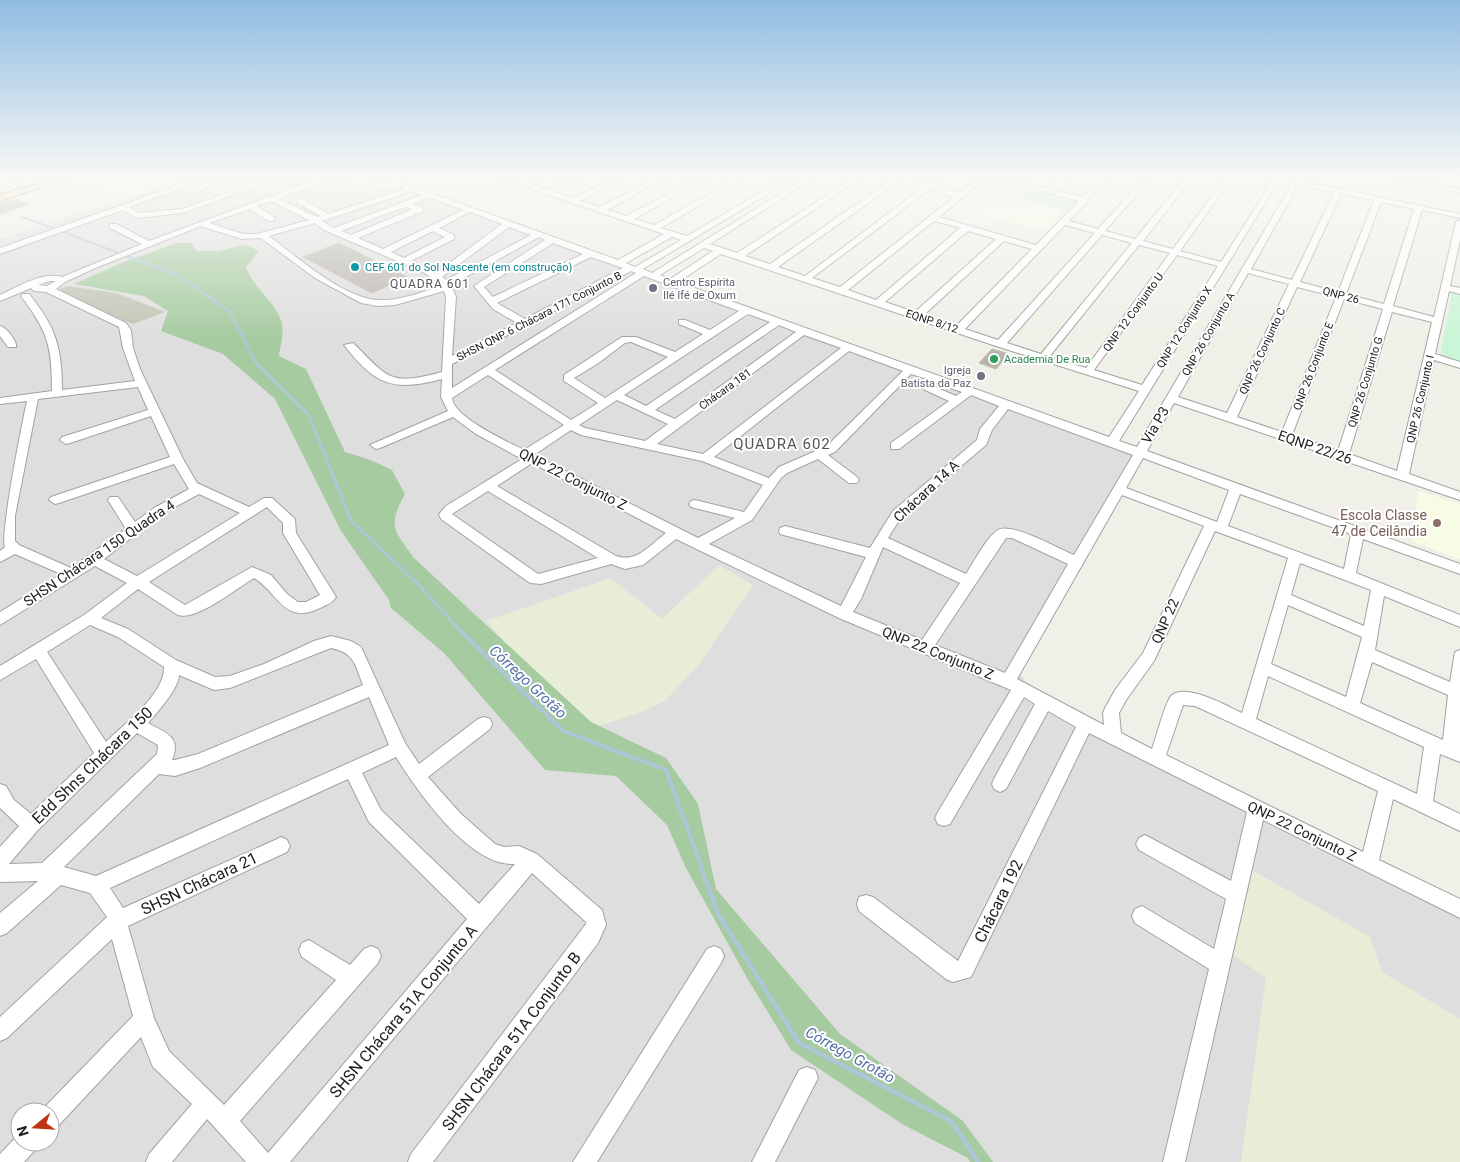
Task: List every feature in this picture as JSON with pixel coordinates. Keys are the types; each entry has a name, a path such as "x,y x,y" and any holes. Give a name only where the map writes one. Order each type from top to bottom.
{"street":[{"path":"0,251 54,231"},
{"path":"123,231 149,244"},
{"path":"41,288 42,279 59,279 181,231"},
{"path":"227,231 242,236 262,236 278,231"},
{"path":"335,231 438,276 447,286 451,297 451,317 446,397"},
{"path":"352,238 368,231"},
{"path":"384,252 426,231"},
{"path":"404,261 450,237 450,235 441,231"},
{"path":"438,276 497,231"},
{"path":"529,231 848,347 931,381 931,389 1003,407 1112,442 1460,569"},
{"path":"664,231 687,239"},
{"path":"446,397 489,372 700,231"},
{"path":"640,272 703,245 725,231"},
{"path":"739,256 777,231"},
{"path":"772,267 823,231"},
{"path":"806,278 869,231"},
{"path":"842,290 916,231"},
{"path":"878,303 962,231"},
{"path":"978,231 1038,248"},
{"path":"958,330 1054,231"},
{"path":"1043,358 1146,231"},
{"name":"QNP 12 Conjunto U","path":"1088,372 1191,231"},
{"name":"QNP 12 Conjunto X","path":"1144,389 1243,231"},
{"name":"QNP 26 Conjunto A","path":"1171,398 1268,231"},
{"name":"QNP 26 Conjunto C","path":"1230,419 1319,231"},
{"path":"1340,295 1365,231"},
{"name":"QNP 26 Conjunto G","path":"1342,456 1411,231"},
{"name":"QNP 26 Conjunto I","path":"1402,477 1458,231"},
{"path":"1000,344 1098,232 1222,265"},
{"path":"262,236 332,285 372,303 395,300 447,286 537,234"},
{"path":"618,264 671,234"},
{"path":"917,316 1002,238"},
{"path":"523,322 491,302 480,290 480,284 551,240"},
{"name":"EQNP 8/12","path":"703,245 1000,344 1144,389"},
{"path":"670,283 721,250"},
{"path":"491,302 590,254"},
{"name":"QNP 26","path":"1245,270 1438,321"},
{"name":"SHSN QNP 6 Chácara 171 Conjunto B","path":"349,345 388,381 396,384 417,382 448,368 523,322 640,272"},
{"path":"0,298 58,285 59,279"},
{"path":"1445,287 1460,291"},
{"path":"0,306 41,288"},
{"path":"41,288 123,324 126,330 130,358 177,459 198,490 249,512"},
{"name":"QNP 26 Conjunto E","path":"1286,437 1340,295"},
{"path":"26,296 42,316 54,340 57,358 57,393"},
{"path":"1199,304 1209,309 1222,310"},
{"path":"611,558 541,579 529,576 445,514 488,486 604,402 747,310"},
{"path":"1193,313 1207,313 1216,320"},
{"path":"682,322 711,334"},
{"name":"Chácara 181","path":"646,411 777,322"},
{"path":"0,329 12,345"},
{"name":"Chácara 181","path":"646,446 804,331"},
{"path":"604,402 568,379 569,375 592,362 622,340 632,339 675,356"},
{"path":"705,458 848,347"},
{"path":"1430,356 1460,365"},
{"path":"489,372 570,425 595,435 705,458 770,483"},
{"path":"698,544 746,518 770,483 783,470 820,455 838,443 907,372"},
{"path":"0,401 142,383"},
{"name":"Via P3","path":"1112,442 1144,389"},
{"path":"615,395 676,424"},
{"path":"33,396 6,502 8,542 14,548 71,573"},
{"path":"896,446 964,396"},
{"name":"QNP 22 Conjunto Z","path":"446,397 454,412 480,432 698,544 844,614 1015,685 1087,724 1157,758 1256,814 1369,864 1460,910"},
{"name":"EQNP 22/26","path":"1171,398 1460,496"},
{"name":"Via P3","path":"944,818 1012,699 1015,685 1076,562 1171,398"},
{"name":"Chácara 14 A","path":"844,614 854,599 880,540 904,508 982,442 986,429 1003,407"},
{"path":"66,440 155,412"},
{"path":"376,445 454,412"},
{"path":"820,455 853,480"},
{"path":"55,500 177,459"},
{"path":"488,486 611,558 625,564 638,562 676,532"},
{"name":"QNP 22","path":"1111,714 1120,696 1149,656 1236,487"},
{"path":"1117,489 1350,576 1460,621"},
{"name":"SHSN Chácara 150 Quadra 4","path":"0,619 94,560 158,511 198,490"},
{"path":"114,500 133,529"},
{"path":"0,674 89,619 138,582 268,501 290,522 289,533 329,597 304,608 291,606 260,573 252,572 230,584 195,608 183,611 138,582 94,560"},
{"path":"696,504 746,518"},
{"path":"785,531 874,554"},
{"path":"1350,576 1358,532"},
{"path":"925,648 968,581 1003,533 1014,534 1076,562"},
{"path":"880,540 968,581"},
{"path":"0,557 14,548"},
{"path":"1247,722 1295,556"},
{"path":"1351,707 1366,653 1378,589"},
{"path":"1284,598 1369,634"},
{"path":"89,619 123,633 171,664 214,684 230,682 269,668 319,645 330,642 346,645 356,652 400,748 416,776 455,820 489,850 504,856 525,857 595,917"},
{"path":"38,650 104,755"},
{"path":"1366,653 1455,691"},
{"name":"Edd Shns Chácara 150","path":"0,861 31,825 136,724 161,697 172,678 171,664"},
{"path":"1263,667 1455,752 1455,691 1459,666"},
{"path":"158,766 175,768 200,761 373,688"},
{"path":"1157,758 1177,701 1182,698 1197,700 1460,823"},
{"path":"1000,784 1045,701"},
{"path":"1087,724 1111,714 1113,737"},
{"path":"0,926 158,766 167,752 166,742 136,724"},
{"path":"416,776 484,724"},
{"name":"Chácara 192","path":"866,904 953,972 964,970 1087,724"},
{"path":"1424,807 1433,743"},
{"path":"96,885 400,748"},
{"path":"352,770 375,816 480,918"},
{"path":"1369,864 1387,788"},
{"path":"0,792 8,806 31,825"},
{"path":"1174,1162 1256,814"},
{"path":"1145,844 1237,895"},
{"name":"SHSN Chácara 21","path":"0,1031 117,921 281,846"},
{"name":"SHSN Chácara 51A Conjunto A","path":"275,1162 372,1050 480,918 525,857"},
{"path":"0,873 53,873 96,885 114,909 144,1019 161,1059 225,1121 261,1162"},
{"path":"1142,916 1221,965"},
{"name":"SHSN Chácara 51A Conjunto B","path":"419,1162 591,936 596,925 595,917"},
{"path":"309,950 351,978"},
{"path":"225,1121 370,956"},
{"path":"584,1162 714,956"},
{"path":"60,1107 144,1019"},
{"path":"763,1162 806,1078"},
{"path":"157,1162 206,1104"},
{"path":"8,1162 18,1152"}],"shaded area":[{"path":"24,231 530,231 1139,452 1020,658 1021,675 1036,696 1460,917 1460,1162 0,1162 0,239"},
{"path":"68,286 116,293 165,312 133,324 71,298 60,289"},
{"name":"Escola Classe 47 de Ceilândia","path":"1419,491 1460,504 1460,559 1411,541"},
{"path":"719,565 753,585 701,662 665,701 639,713 585,730 486,621 611,578 662,619"},
{"path":"1243,865 1370,937 1382,972 1460,1019 1460,1162 1241,1162 1266,978 1230,953"}],"green space":[{"path":"177,243 191,243 196,251 217,251 246,245 259,251 246,267 249,275 275,309 282,324 283,332 279,356 306,369 345,452 368,459 392,470 405,494 396,514 395,528 414,558 591,722 666,758 698,804 716,889 840,1034 963,1121 993,1162 970,1162 968,1158 902,1124 791,1050 747,978 686,868 667,825 616,776 545,770 444,653 391,608 389,600 341,531 275,399 223,354 161,331 168,311 144,296 74,284 124,262"},
{"path":"1452,292 1460,294 1460,363 1440,357"}],"building":[{"name":"CEF 601 do Sol Nascente (em construção)","path":"339,243 407,277 372,293 303,257"},
{"name":"Academia De Rua","path":"992,349 1009,354 996,369 979,363"}],"waterway":[{"name":"Córrego Grotão","path":"62,231 118,253"},
{"name":"Córrego Grotão","path":"126,256 178,275 208,297"},
{"name":"Córrego Grotão","path":"207,295 230,312 256,363 309,415 321,446"},
{"name":"Córrego Grotão","path":"321,445 351,521 418,584 463,634"},
{"name":"Córrego Grotão","path":"462,632 563,731 666,770 702,868"},
{"name":"Córrego Grotão","path":"701,867 718,914 799,1043 951,1121 978,1162"}],"place":[{"name":"CEF 601 do Sol Nascente (em construção)","path":"355,267"},
{"name":"Centro Espírita Ilé Ifé de Oxum","path":"653,288"},
{"name":"Academia De Rua","path":"994,359"},
{"name":"Igreja Batista da Paz","path":"981,376"},
{"name":"Escola Classe 47 de Ceilândia","path":"1437,523"}],"district":[{"name":"QUADRA 601","path":"430,284"},
{"name":"QUADRA 602","path":"782,444"}]}
